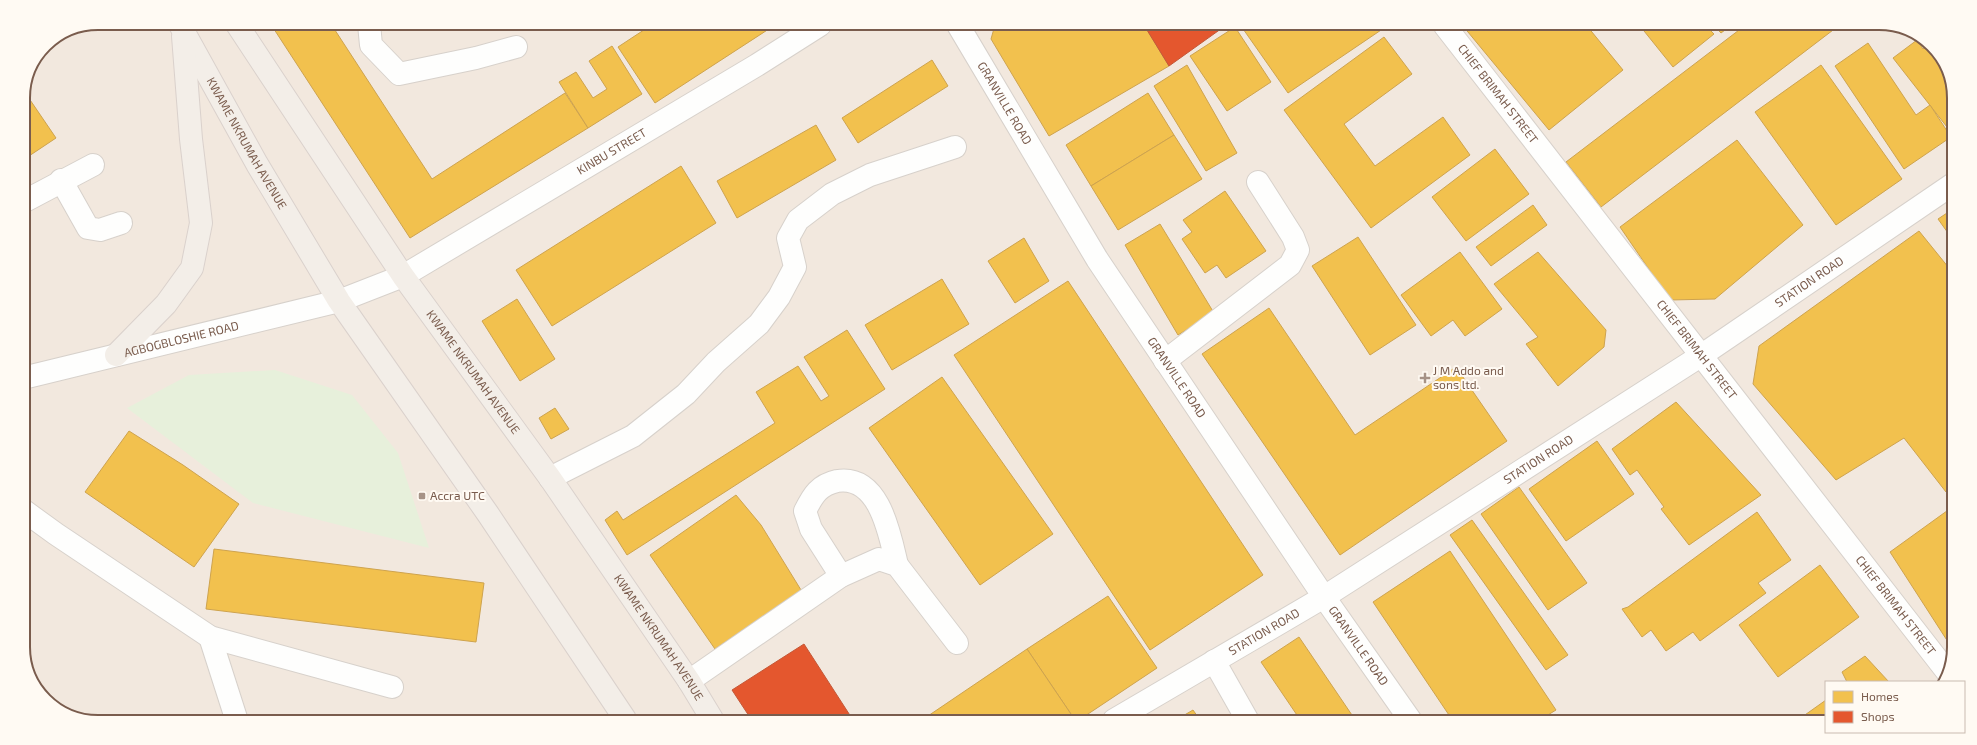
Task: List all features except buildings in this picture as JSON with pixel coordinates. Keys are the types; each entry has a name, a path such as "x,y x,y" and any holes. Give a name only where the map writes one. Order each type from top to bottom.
{"main road":[{"path":"116,355 166,304 192,268 194,260 201,223 180,30"},
{"name":"KWAME NKRUMAH AVENUE","path":"182,30 257,164 339,301 488,514 622,715"},
{"name":"KWAME NKRUMAH AVENUE","path":"241,30 403,276 550,478 689,682 710,715"}],"street":[{"path":"370,30 371,45 399,74 476,58 516,47"},
{"name":"GRANVILLE ROAD","path":"961,30 1096,259 1324,597 1407,715"},
{"name":"CHIEF BRIMAH STREET","path":"1448,30 1944,667"},
{"name":"KINBU STREET","path":"339,301 403,276 795,31"},
{"path":"550,478 633,436 686,394 716,362 759,324 779,297 795,267 788,238 798,220 832,194 870,175 955,147"},
{"path":"30,198 61,180 93,165"},
{"path":"61,180 88,228 100,230 121,223"},
{"path":"1165,361 1290,265 1298,250 1293,237 1258,182"},
{"name":"STATION ROAD","path":"1122,715 1324,597 1702,355 1947,188"},
{"name":"AGBOGBLOSHIE ROAD","path":"30,376 339,301"},
{"path":"841,576 811,529 805,511 814,493 829,483 845,480 857,483 871,495 880,506 885,518 897,565 957,643"},
{"path":"30,515 210,637 392,687"},
{"path":"689,682 841,576 878,559 897,565"},
{"path":"210,637 235,715"},
{"path":"1214,661 1245,715"}],"shaded area":[{"path":"98,30 1878,30 1901,34 1909,37 1924,47 1933,57 1942,72 1947,94 1947,646 1946,660 1943,669 1937,681 1825,681 1825,715 98,715 85,714 76,711 68,708 53,698 44,688 34,669 30,651 30,98 31,85 35,72 42,60 50,50 72,35 85,31"}],"green space":[{"path":"275,370 352,395 398,453 429,548 253,503 127,408 189,375"}],"place":[{"name":"J M Addo and sons ltd.","path":"1425,378"},
{"name":"Accra UTC","path":"422,496"}]}
